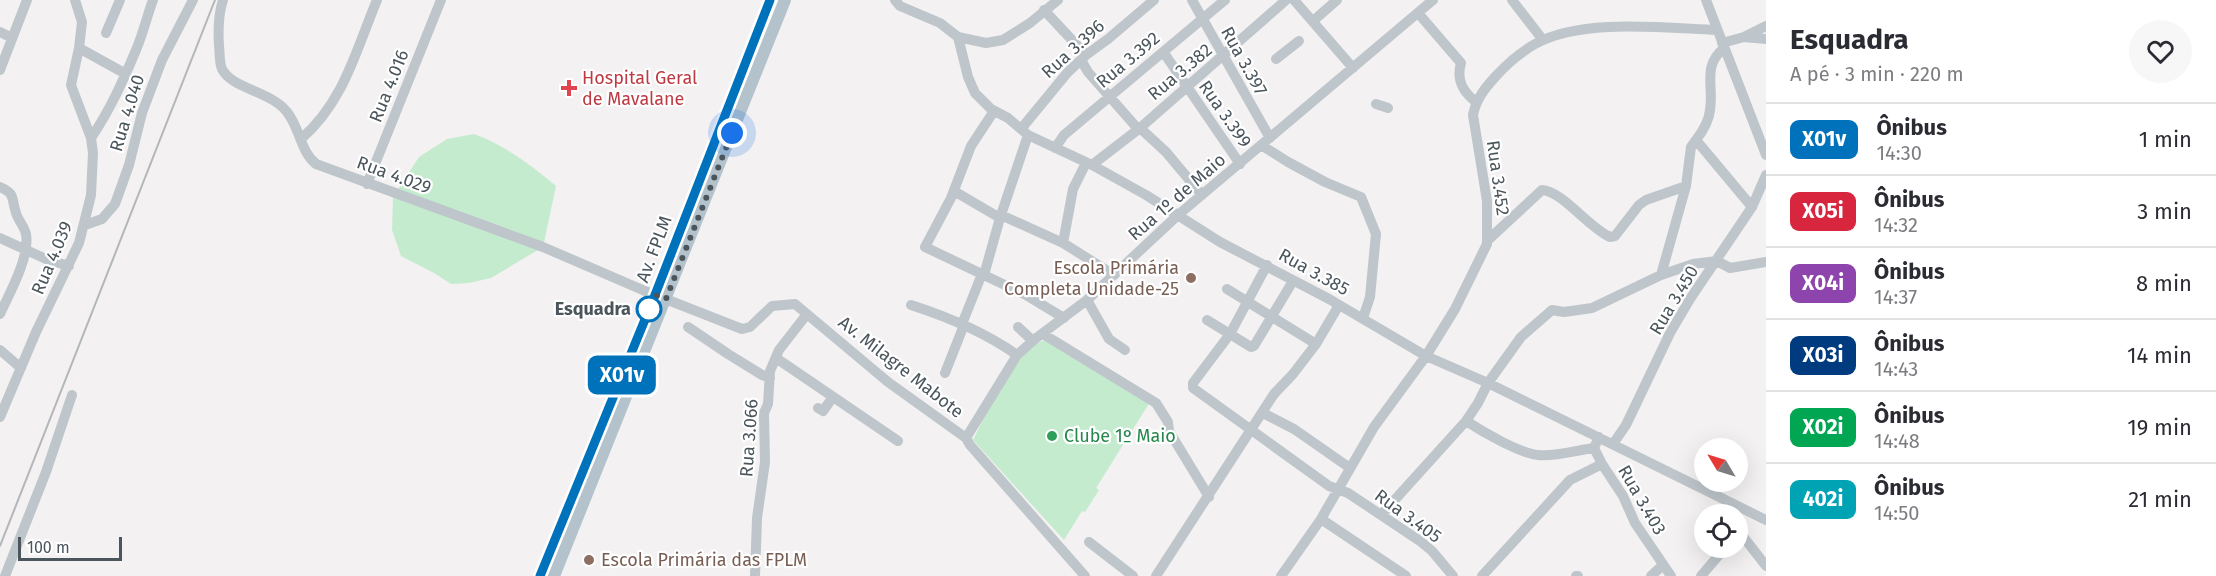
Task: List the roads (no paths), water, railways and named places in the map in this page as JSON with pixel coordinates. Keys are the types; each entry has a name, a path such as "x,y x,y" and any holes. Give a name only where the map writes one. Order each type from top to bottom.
{"main road":[{"name":"Av. FPLM","path":"661,301 666,266 770,0"},
{"name":"Av. FPLM","path":"540,576 661,301 785,0"},
{"path":"554,576 661,301"}],"street":[{"path":"0,70 27,0"},
{"name":"Rua 4.039","path":"0,417 69,266 85,225 91,195 93,153 91,138 71,85 82,22 75,0"},
{"path":"106,33 120,0"},
{"path":"91,138 106,116 126,74 153,0"},
{"name":"Rua 4.040","path":"85,225 102,219 115,204 129,165 142,113 162,60 193,0"},
{"name":"Rua 4.029","path":"223,0 219,28 223,70 230,79 276,102 288,113 305,151 316,164 543,247 661,301"},
{"path":"301,139 316,126 344,84 376,0"},
{"name":"Rua 4.016","path":"367,184 441,0"},
{"path":"895,0 900,6 940,23 958,38 986,43 1003,40 1030,23 1052,3 1083,58 1110,98 1139,129 1166,152 1202,195"},
{"name":"Rua 3.396","path":"945,373 983,275 1025,132 1042,101 1083,58 1154,0"},
{"name":"Rua 3.397","path":"1191,0 1223,57 1265,142"},
{"name":"Rua 3.392","path":"1055,147 1064,135 1225,0"},
{"name":"Rua 3.382","path":"1089,164 1139,129 1286,0"},
{"path":"1294,0 1353,68"},
{"path":"1313,21 1337,0"},
{"name":"Rua 1º de Maio","path":"966,438 1017,355 1087,300 1178,215 1433,0"},
{"path":"1512,0 1543,40"},
{"path":"1706,0 1723,45 1761,127 1766,155"},
{"path":"1418,13 1461,63 1459,70 1461,85 1476,102 1504,68 1533,45 1564,33 1587,29 1717,30"},
{"path":"1661,275 1686,186 1691,147 1707,121 1711,108 1709,90 1712,63 1723,45 1766,26"},
{"path":"0,32 12,38"},
{"path":"1744,37 1766,39"},
{"name":"Rua 3.385","path":"958,38 972,87 994,111 1008,118 1025,132 1089,164 1220,242 1363,318 1426,356 1488,383 1735,504"},
{"path":"1276,59 1299,41"},
{"path":"79,48 126,74"},
{"name":"Rua 3.399","path":"1164,53 1240,164"},
{"name":"Rua 3.452","path":"1281,576 1321,519 1379,419 1426,356 1455,309 1488,240 1487,201 1474,134 1473,115 1476,102"},
{"path":"1376,104 1388,108"},
{"path":"994,111 971,147 954,191 925,247 1033,299 1064,318"},
{"path":"1696,140 1752,207"},
{"path":"1265,142 1288,162 1325,182 1361,197 1376,234 1370,297 1363,318"},
{"path":"1063,243 1073,189 1089,164"},
{"name":"Rua 3.450","path":"1613,444 1626,425 1670,333 1752,207 1766,175"},
{"path":"1488,240 1542,190 1553,192 1588,223 1610,237 1615,236 1639,205 1646,200 1686,186"},
{"path":"0,187 12,195 16,214 25,229 27,238 23,261 0,314"},
{"path":"954,191 1000,216 1063,243 1114,275"},
{"path":"0,238 24,250 69,266"},
{"path":"1381,515 1466,421 1488,383 1521,337 1552,310 1564,312 1592,308 1661,275 1694,264 1717,261 1730,268 1766,262"},
{"path":"1230,333 1267,265"},
{"path":"1207,320 1251,347 1254,346 1293,281"},
{"path":"1227,289 1316,344"},
{"path":"1087,300 1109,339 1125,350"},
{"name":"Av. Milagre Mabote","path":"661,301 742,329 750,327 772,306 795,304 888,382 966,438 1085,576"},
{"path":"911,305 963,324 996,340 1017,355"},
{"path":"1156,576 1274,394 1316,344 1339,305"},
{"name":"Rua 3.066","path":"755,576 757,518 765,462 765,413 770,378 779,350 807,314"},
{"path":"688,327 728,354 770,378"},
{"path":"1018,327 1033,341"},
{"name":"Rua 3.405","path":"1230,333 1192,386 1329,486 1348,493 1432,551 1452,576"},
{"path":"1043,334 1156,403 1168,422 1169,431 1209,497"},
{"path":"0,350 21,368"},
{"path":"776,358 898,441"},
{"path":"5,576 53,453 72,395"},
{"path":"818,408 823,411 833,397"},
{"path":"1263,413 1294,429 1350,468"},
{"path":"1466,421 1483,432 1540,456 1594,448 1599,437"},
{"name":"Rua 3.403","path":"1594,448 1623,496 1642,534 1671,576"},
{"path":"1482,576 1570,480 1602,464"},
{"name":"Rua 3.385","path":"1748,511 1766,520"},
{"path":"1321,519 1406,576"},
{"path":"1089,542 1133,576"},
{"path":"1748,544 1766,566"},
{"path":"1701,576 1716,558"},
{"path":"1651,576 1663,565"}],"railway":[{"path":"0,546 215,0"}],"place":[{"name":"Hospital Geral de Mavalane","path":"569,88"},
{"name":"Escola Primária Completa Unidade-25","path":"1191,278"},
{"name":"Esquadra","path":"649,309"},
{"name":"Clube 1º Maio","path":"1052,436"},
{"name":"Escola Primária das FPLM","path":"589,560"}]}
